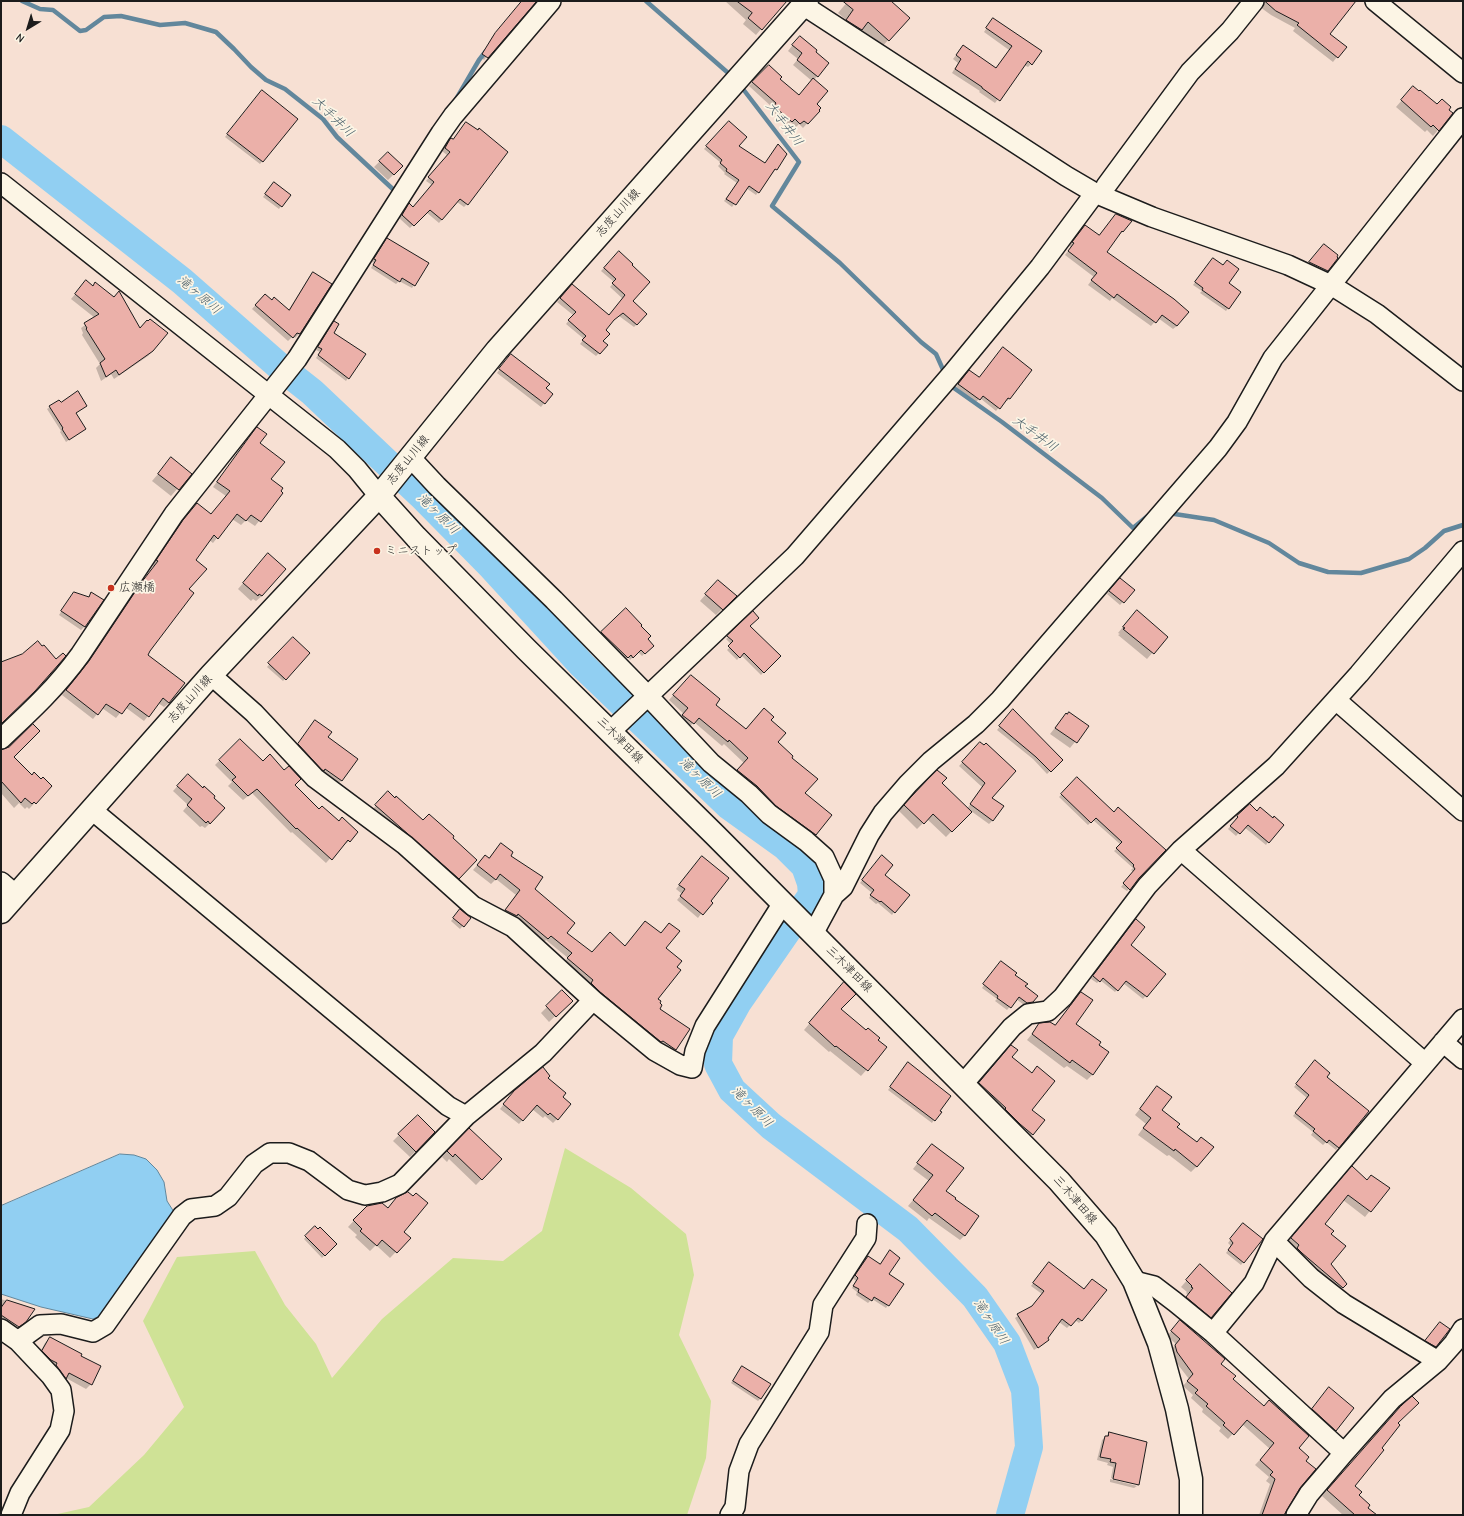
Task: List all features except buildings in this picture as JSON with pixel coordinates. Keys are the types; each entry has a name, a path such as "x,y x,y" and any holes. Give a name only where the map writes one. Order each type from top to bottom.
{"main road":[{"name":"志度山川線","path":"1,912 8,889 92,810 211,675 383,490 497,350 805,3"},
{"name":"三木津田線","path":"383,490 427,548 526,649 615,728 784,905 1064,1187 1106,1235 1134,1281 1159,1343 1177,1409 1191,1479 1191,1515"}],"street":[{"path":"1,739 64,678 174,514 297,359 453,116 551,1"},
{"path":"615,728 795,556 956,369 1106,186 1190,72 1230,31 1254,1"},
{"path":"1375,1 1463,74"},
{"path":"805,3 1039,159 1098,194 1152,217 1288,265 1331,285 1377,314 1463,381"},
{"path":"809,930 834,895 843,887 869,835 888,807 931,761 976,724 1000,700 1218,448 1237,422 1273,358 1463,118"},
{"path":"1,183 337,449 357,469 383,490"},
{"path":"408,459 554,600 645,699 711,763 749,794 769,814 806,841 824,857 834,879 834,895"},
{"path":"963,1084 1012,1027 1028,1014 1048,1010 1063,997 1148,886 1181,850 1276,766 1336,700 1463,551"},
{"path":"211,675 254,713 315,778 405,845 473,906 512,927 593,1000 655,1051 680,1065 692,1068 695,1051 706,1026 784,905"},
{"path":"1336,700 1463,811"},
{"path":"92,810 448,1106 466,1116"},
{"path":"1181,850 1425,1063"},
{"path":"18,1341 40,1325 61,1324 92,1332 105,1325 182,1216 191,1209 215,1206 228,1197 254,1164 270,1153 289,1153 309,1162 348,1190 365,1195 382,1192 400,1184 466,1116 543,1053 593,1000"},
{"path":"1213,1333 1254,1283 1274,1241 1463,1019"},
{"path":"1443,1042 1463,1059"},
{"path":"730,1515 735,1507 740,1472 749,1444 819,1332 823,1305 866,1238 867,1224"},
{"path":"1274,1241 1311,1278 1344,1304 1438,1361"},
{"path":"1134,1281 1154,1286 1213,1333 1344,1453"},
{"path":"1,1329 18,1341 50,1376 60,1390 64,1411 60,1430 20,1493 11,1515"},
{"path":"1296,1515 1309,1494 1392,1399 1429,1370 1454,1343 1463,1329"}],"green space":[{"path":"565,1148 631,1188 686,1234 694,1275 679,1335 711,1401 706,1458 687,1515 53,1515 89,1507 144,1455 184,1407 143,1321 177,1257 255,1251 285,1305 316,1344 332,1378 382,1319 453,1258 503,1261 542,1231"}],"water":[{"path":"120,1154 134,1155 146,1159 157,1170 164,1182 167,1201 174,1212 104,1314 93,1319 41,1307 1,1294 1,1206"}],"waterway":[{"name":"大手井川","path":"22,1 40,9 53,10 80,31 86,30 104,17 121,16 160,25 185,23 216,32 266,80 285,89 323,119 337,137 397,193"},
{"name":"大手井川","path":"646,1 727,72"},
{"name":"大手井川","path":"455,101 479,60 486,51"},
{"name":"大手井川","path":"743,89 799,162 772,206 840,263 921,342 936,354 945,374"},
{"name":"滝ヶ原川","path":"1,139 182,281 279,366 312,392 421,495 492,567 582,665 729,806 786,847 805,866 811,883 812,895 738,1002 719,1036 718,1064 732,1090 771,1126 908,1229 975,1297 1007,1343 1025,1390 1029,1447 1010,1515"},
{"name":"大手井川","path":"949,383 1102,498 1133,528 1150,514"},
{"name":"大手井川","path":"1168,513 1214,520 1269,543 1299,563 1328,572 1361,573 1409,559 1425,548 1444,531 1463,525"}],"place":[{"name":"ミニストップ","path":"377,551"},
{"name":"広瀬橋","path":"111,588"}]}
